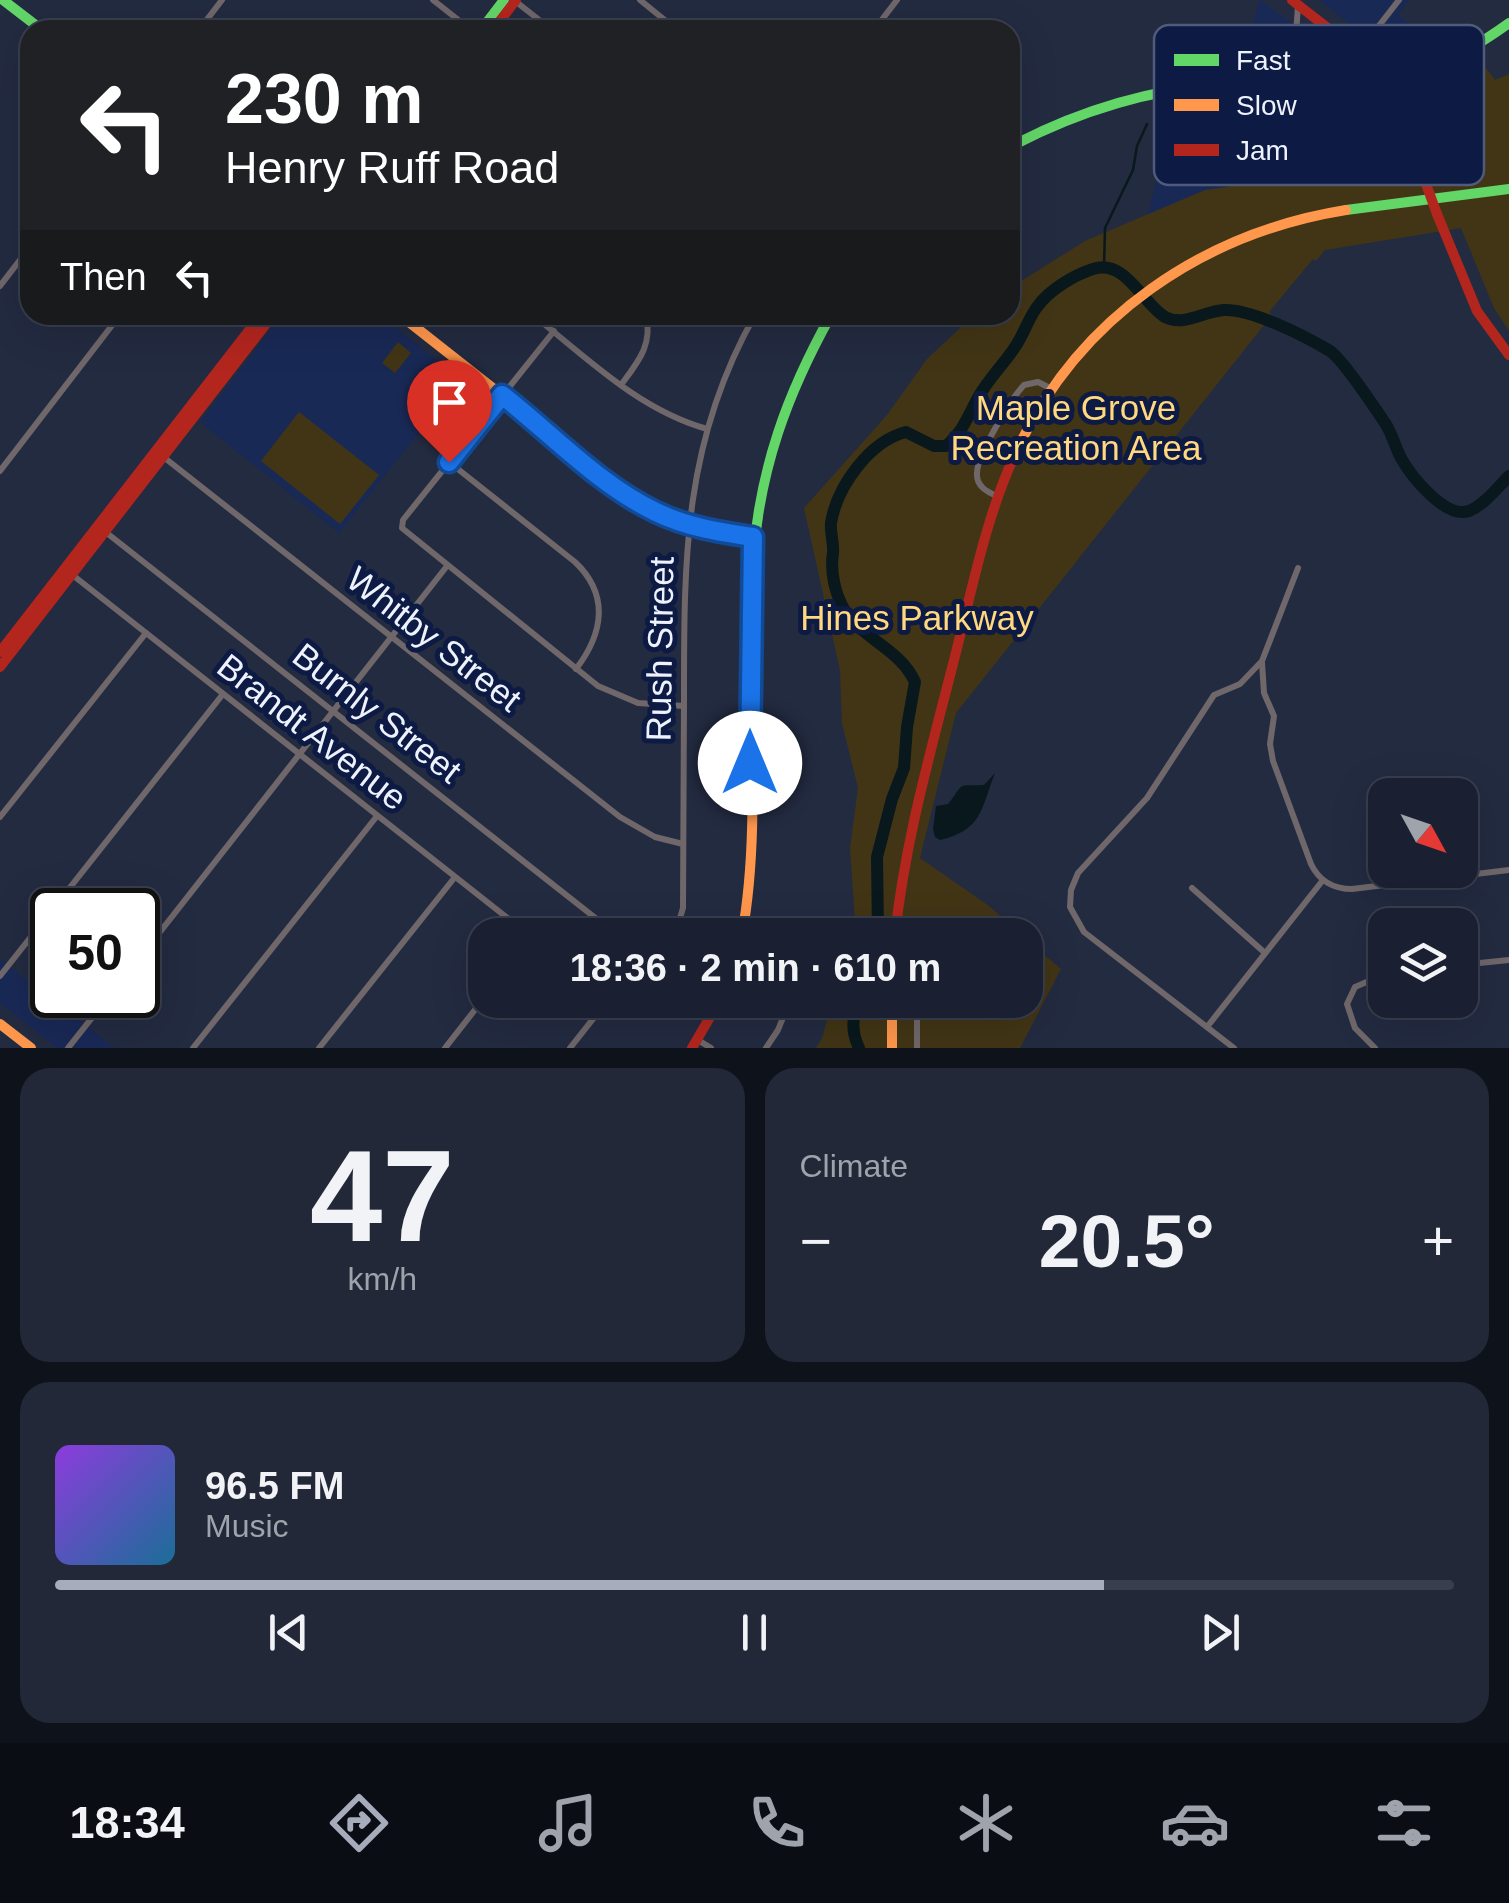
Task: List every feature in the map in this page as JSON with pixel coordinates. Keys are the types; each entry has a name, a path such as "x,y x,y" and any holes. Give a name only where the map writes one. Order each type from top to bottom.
{"street":[{"path":"4,0 29,20"},
{"path":"207,20 222,0"},
{"path":"433,0 458,20"},
{"path":"489,20 504,0"},
{"path":"515,0 540,20"},
{"path":"640,0 665,20"},
{"path":"882,20 897,0"},
{"path":"1379,25 1399,0"},
{"path":"1295,2 1322,24"},
{"path":"1484,42 1509,23"},
{"path":"1020,142 1058,123 1154,94"},
{"path":"1426,185 1477,311 1509,355"},
{"path":"898,918 914,818 997,496 1019,444 1052,389 1091,340 1155,285 1232,241 1294,220 1346,210 1509,189"},
{"path":"0,286 20,260"},
{"path":"0,471 112,325"},
{"path":"160,454 255,325"},
{"path":"0,667 101,529 265,325"},
{"path":"413,325 618,489 648,508 688,525 753,537"},
{"path":"545,325 661,412 706,429"},
{"path":"621,385 645,350 648,325"},
{"name":"Rush Street","path":"681,918 688,525 706,429 750,325"},
{"path":"745,918 749,877 753,537 775,430 825,325"},
{"path":"554,332 402,520 402,526 598,686 626,699 684,706"},
{"path":"997,496 978,483 976,472 986,450 1024,386 1038,382 1052,389"},
{"name":"Whitby Street","path":"160,454 620,817 655,836 683,844"},
{"path":"449,462 589,578 599,600 600,624 592,646 576,669"},
{"name":"Burnly Street","path":"101,529 596,918"},
{"path":"160,932 447,566"},
{"path":"1234,1048 1090,938 1073,918 1070,896 1078,874 1147,798 1214,694 1240,684 1262,662 1298,568"},
{"path":"0,652 68,572"},
{"name":"Brandt Avenue","path":"68,572 507,918"},
{"path":"0,817 146,633"},
{"path":"1262,662 1264,693 1274,716 1270,744 1273,761 1310,864 1323,880 1335,887 1352,889 1509,870"},
{"path":"0,976 223,694"},
{"path":"194,1048 377,816"},
{"path":"319,1048 455,877"},
{"path":"1207,1027 1323,880"},
{"path":"1192,888 1266,953"},
{"path":"1478,963 1509,960"},
{"path":"1368,982 1356,987 1347,1004 1355,1028 1375,1048"},
{"path":"68,1048 92,1018"},
{"path":"445,1048 469,1018"},
{"path":"570,1048 594,1018"},
{"path":"711,1018 695,1044 711,1048"},
{"path":"766,1048 783,1018"},
{"path":"892,1018 892,1048"},
{"path":"917,1018 917,1048"},
{"path":"0,1024 31,1048"}],"shaded area":[{"path":"1260,0 1293,24 1293,25 1252,25"},
{"path":"1319,0 1409,0 1398,15 1411,25 1351,25"},
{"path":"1155,185 1240,185 1206,190 1148,215"},
{"path":"274,325 392,325 461,380 339,533 200,422"},
{"path":"995,773 973,824 954,836 940,840 935,837 936,806 948,804 962,786 984,785"},
{"path":"0,959 30,982 30,1018 76,1018 115,1048 57,1048 0,1003"}],"green space":[{"name":"Hines Parkway","path":"1485,67 1495,80 1509,74 1509,331 1494,308 1461,228 1325,250 1316,261 1313,259 956,713 920,858 1003,918 855,918 850,848 858,788 842,723 840,670 804,508 887,415 927,359 963,325 1020,325 1020,282 1085,241 1205,190 1239,185 1484,185"},
{"path":"398,342 411,353 395,373 382,363"},
{"path":"299,412 379,475 340,524 261,461"},
{"path":"1043,954 1061,969 1043,1004"},
{"path":"828,1018 1036,1018 1020,1048 816,1048"}],"waterway":[{"path":"1104,267 1105,228 1133,170 1137,146 1147,124"},
{"path":"878,918 877,857 904,768 915,682 900,661 862,630 841,604 832,568 834,509 857,467 893,437 906,432 934,446 946,446 961,429 1034,312 1055,289 1104,267 1124,276 1157,311 1172,320 1236,311 1278,324 1330,351 1387,427 1412,475 1450,509 1460,512 1475,508 1509,476"},
{"path":"854,1018 859,1048"}],"traffic: fast":[{"path":"3,0 29,20"},
{"path":"489,20 504,0"},
{"path":"1484,40 1509,23"},
{"path":"1020,142 1086,113 1154,94"},
{"path":"1346,210 1509,189"},
{"path":"753,559 762,494 778,432 826,325"}],"traffic: slow":[{"path":"1017,450 1043,402 1074,360 1151,289 1195,261 1243,238 1293,221 1346,210"},
{"path":"413,325 636,501 687,525 753,537"},
{"path":"744,918 752,842 753,559"},
{"path":"892,1018 892,1048"},
{"path":"0,1024 31,1048"}],"traffic: jam":[{"path":"501,20 516,0"},
{"path":"1292,0 1324,25"},
{"path":"1426,185 1437,214"},
{"path":"1437,214 1477,311 1509,355"},
{"path":"0,652 253,325"},
{"path":"0,667 265,325"},
{"path":"897,918 927,765 988,528 1017,450"},
{"path":"692,1048 710,1018"}],"route":[{"path":"449,462 502,395 618,489 648,508 702,529 753,537 750,763"}],"park label":[{"name":"Maple Grove Recreation Area","path":"1076,428"}]}
